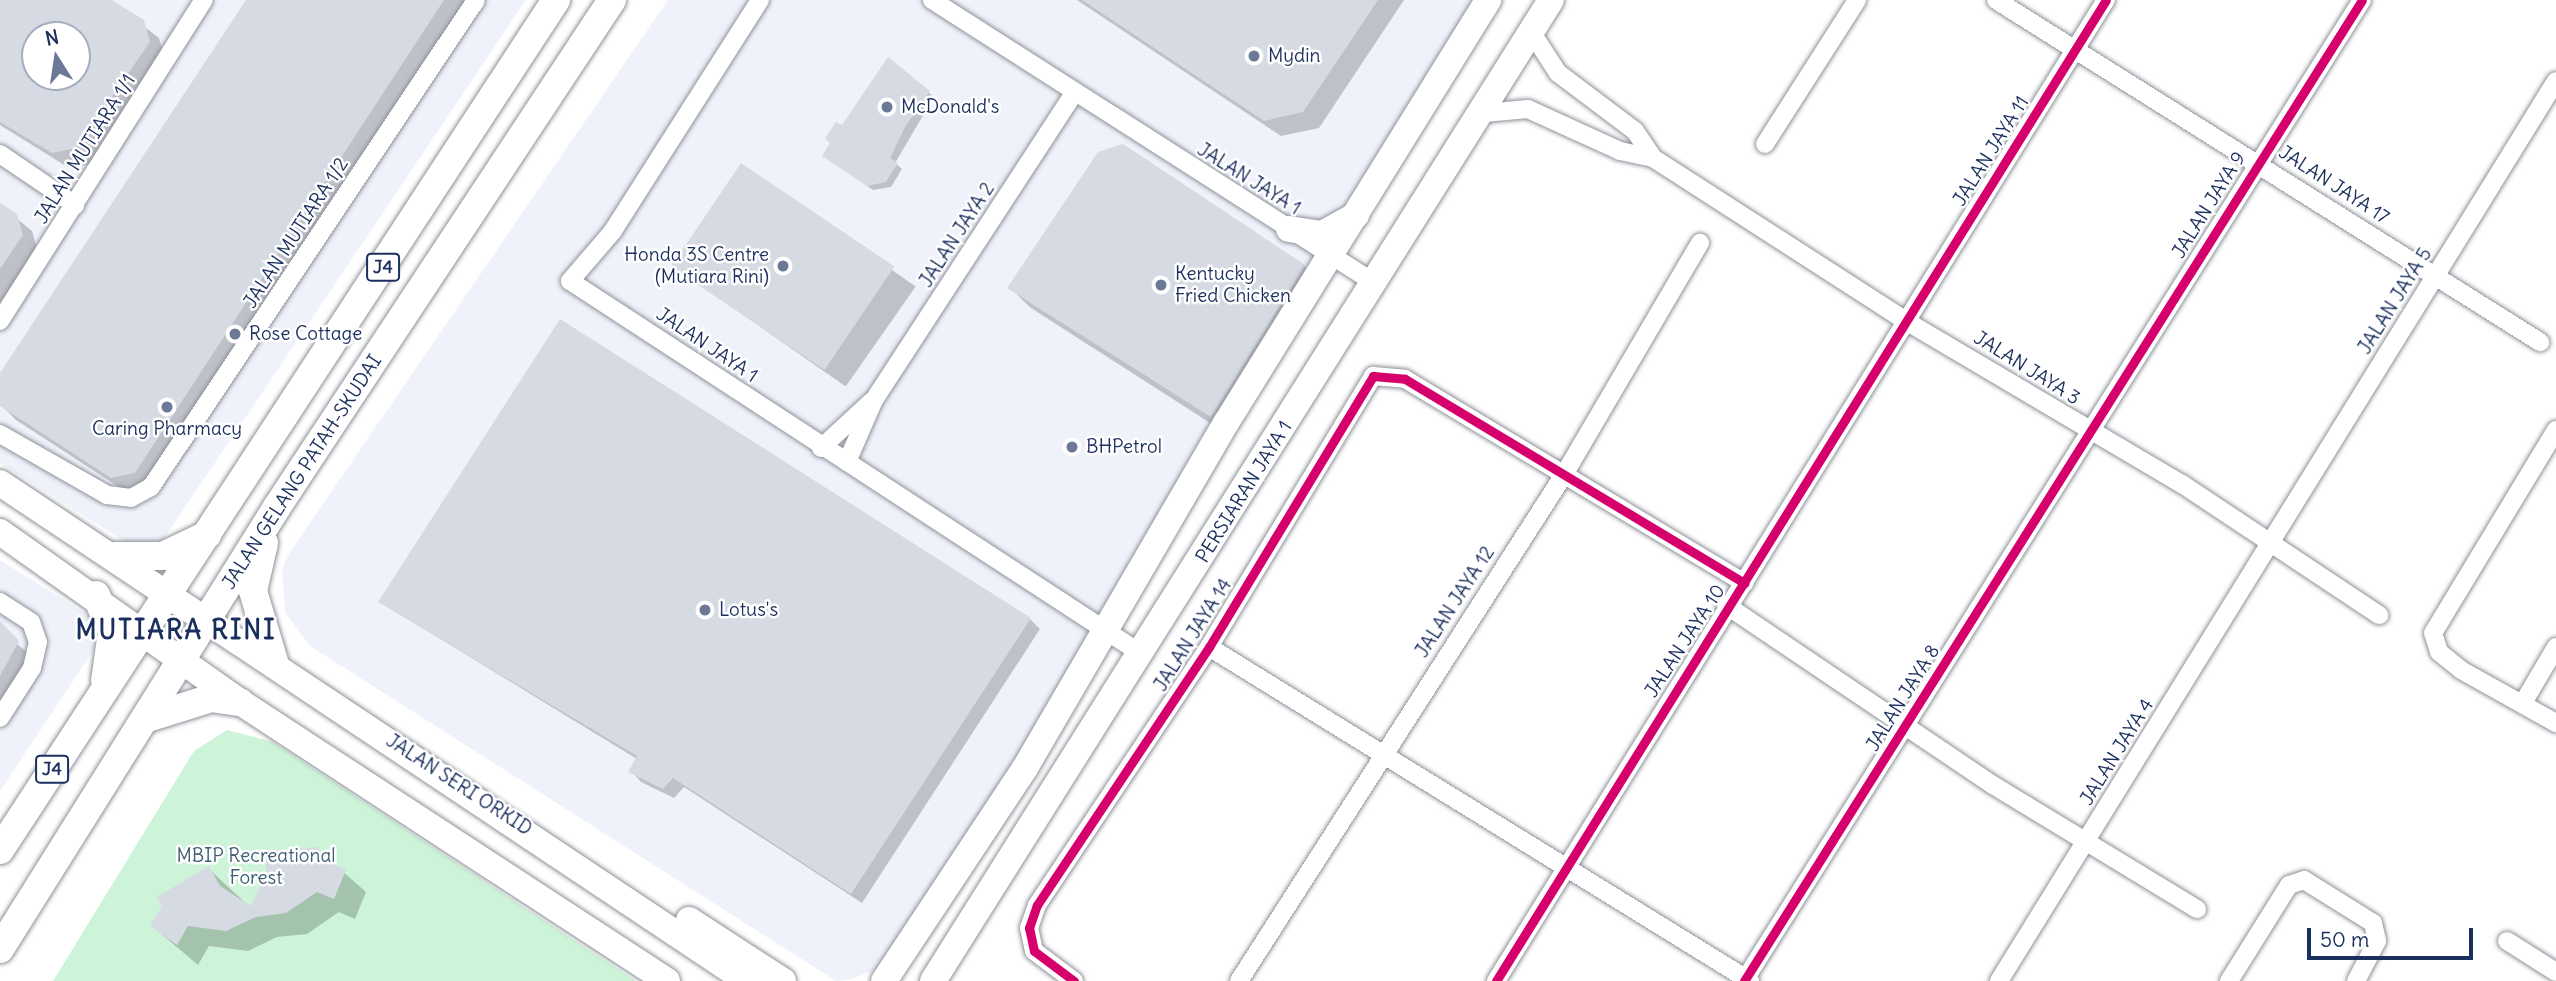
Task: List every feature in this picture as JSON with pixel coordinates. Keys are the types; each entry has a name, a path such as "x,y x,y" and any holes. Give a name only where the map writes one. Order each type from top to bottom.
{"main road":[{"name":"J4","path":"0,850 104,687 209,533 556,0"},
{"name":"JALAN GELANG PATAH-SKUDAI","path":"0,949 148,718 181,657 277,507 612,0"},
{"path":"884,981 1004,801 1104,629 1488,0"},
{"name":"PERSIARAN JAYA 1","path":"936,977 1143,655 1373,282 1485,113 1551,0"},
{"path":"1289,229 1335,231 1361,209"},
{"name":"JALAN SERI ORKID","path":"0,482 116,556 205,621 747,981"},
{"path":"275,665 253,591 277,507"},
{"path":"0,532 96,595 240,702 667,981"},
{"path":"116,556 163,556 209,533"},
{"path":"96,595 112,632 104,687"},
{"path":"148,718 211,698 240,702"},
{"path":"571,862 681,915 783,981"},
{"path":"878,981 910,940"}],"street":[{"name":"JALAN MUTIARA 1/2","path":"0,434 107,495 131,498 151,487 476,0"},
{"name":"JALAN JAYA 1","path":"760,0 613,231 570,281 821,448 847,462 1143,655"},
{"name":"JALAN JAYA 1","path":"932,0 1373,282"},
{"path":"1765,144 1857,0"},
{"name":"JALAN JAYA 17","path":"1996,0 2258,160 2540,342"},
{"name":"JALAN JAYA 11","path":"1906,321 2106,0"},
{"name":"JALAN JAYA 9","path":"2089,431 2258,160 2362,0"},
{"name":"JALAN MUTIARA 1/1","path":"0,321 75,205 196,3"},
{"path":"1532,33 1558,73 1635,131 1653,158"},
{"name":"JALAN JAYA 5","path":"2271,544 2556,81"},
{"name":"JALAN JAYA 2","path":"847,462 874,400 1075,92"},
{"path":"1485,113 1528,109 1620,151 1653,158"},
{"path":"0,155 75,205"},
{"name":"JALAN JAYA 3","path":"1653,158 1906,321 2271,544 2379,615"},
{"name":"JALAN JAYA 12","path":"1239,981 1381,755 1565,473 1700,243"},
{"name":"JALAN JAYA 10","path":"1496,981 1726,605 1744,583 1906,321"},
{"name":"JALAN JAYA 14","path":"1074,981 1034,951 1029,928 1037,905 1209,646 1368,382 1393,374 1565,473"},
{"name":"JALAN JAYA 2","path":"821,448 874,400"},
{"path":"2556,430 2433,633 2439,652 2461,670 2556,723"},
{"name":"JALAN JAYA 8","path":"1746,980 2089,431"},
{"path":"1565,473 1744,583"},
{"name":"JALAN JAYA 4","path":"1999,981 2271,544"},
{"path":"0,602 31,622 38,642 32,668 0,718"},
{"path":"1726,605 1906,727 2197,909"},
{"path":"1209,646 1746,980"},
{"path":"2523,703 2556,647"},
{"path":"2229,981 2294,881 2368,916 2376,942 2356,981"},
{"path":"2507,941 2556,972"}],"shaded area":[{"path":"0,0 526,0 163,540 132,546 0,463"},
{"path":"668,0 1482,0 898,960 852,979 836,981 310,646 285,612 282,570 288,555"},
{"path":"0,560 88,615 95,648 0,791"}],"green space":[{"name":"MBIP Recreational Forest","path":"227,730 273,742 636,981 53,981 194,751"}],"building":[{"path":"0,0 112,0 144,20 150,42 76,148 52,153 0,122"},
{"path":"246,0 444,0 135,473 111,478 0,406 0,373"},
{"name":"Mydin","path":"1082,0 1378,0 1303,112 1264,121"},
{"name":"McDonald's","path":"888,57 930,91 905,127 890,158 898,163 886,182 867,186 822,156 830,143 825,138 836,122 842,125"},
{"name":"Kentucky Fried Chicken","path":"1123,144 1305,265 1211,417 1007,288 1098,152"},
{"name":"Honda 3S Centre (Mutiara Rini)","path":"741,163 894,266 824,370 671,267"},
{"path":"0,203 17,214 23,235 0,269"},
{"name":"Lotus's","path":"560,319 1031,618 851,894 673,778 663,789 628,772 637,756 378,602"},
{"path":"0,621 19,641 0,676"},
{"path":"318,847 326,861 346,870 334,899 317,892 286,913 256,917 226,931 188,926 177,945 150,926 162,907 157,897 209,866 220,886 251,906 266,873 266,851"}],"cycle path":[{"path":"1496,981 2106,0"},
{"path":"1744,981 2362,0"},
{"path":"1074,981 1034,951 1029,928 1037,905 1209,647 1373,376 1405,379 1744,583"}],"place":[{"name":"Mydin","path":"1254,56"},
{"name":"McDonald's","path":"887,107"},
{"name":"Honda 3S Centre (Mutiara Rini)","path":"783,266"},
{"name":"Kentucky Fried Chicken","path":"1161,285"},
{"name":"Rose Cottage","path":"235,334"},
{"name":"Caring Pharmacy","path":"167,407"},
{"name":"BHPetrol","path":"1072,447"},
{"name":"Lotus's","path":"705,610"}],"district":[{"name":"MUTIARA RINI","path":"176,630"}]}
